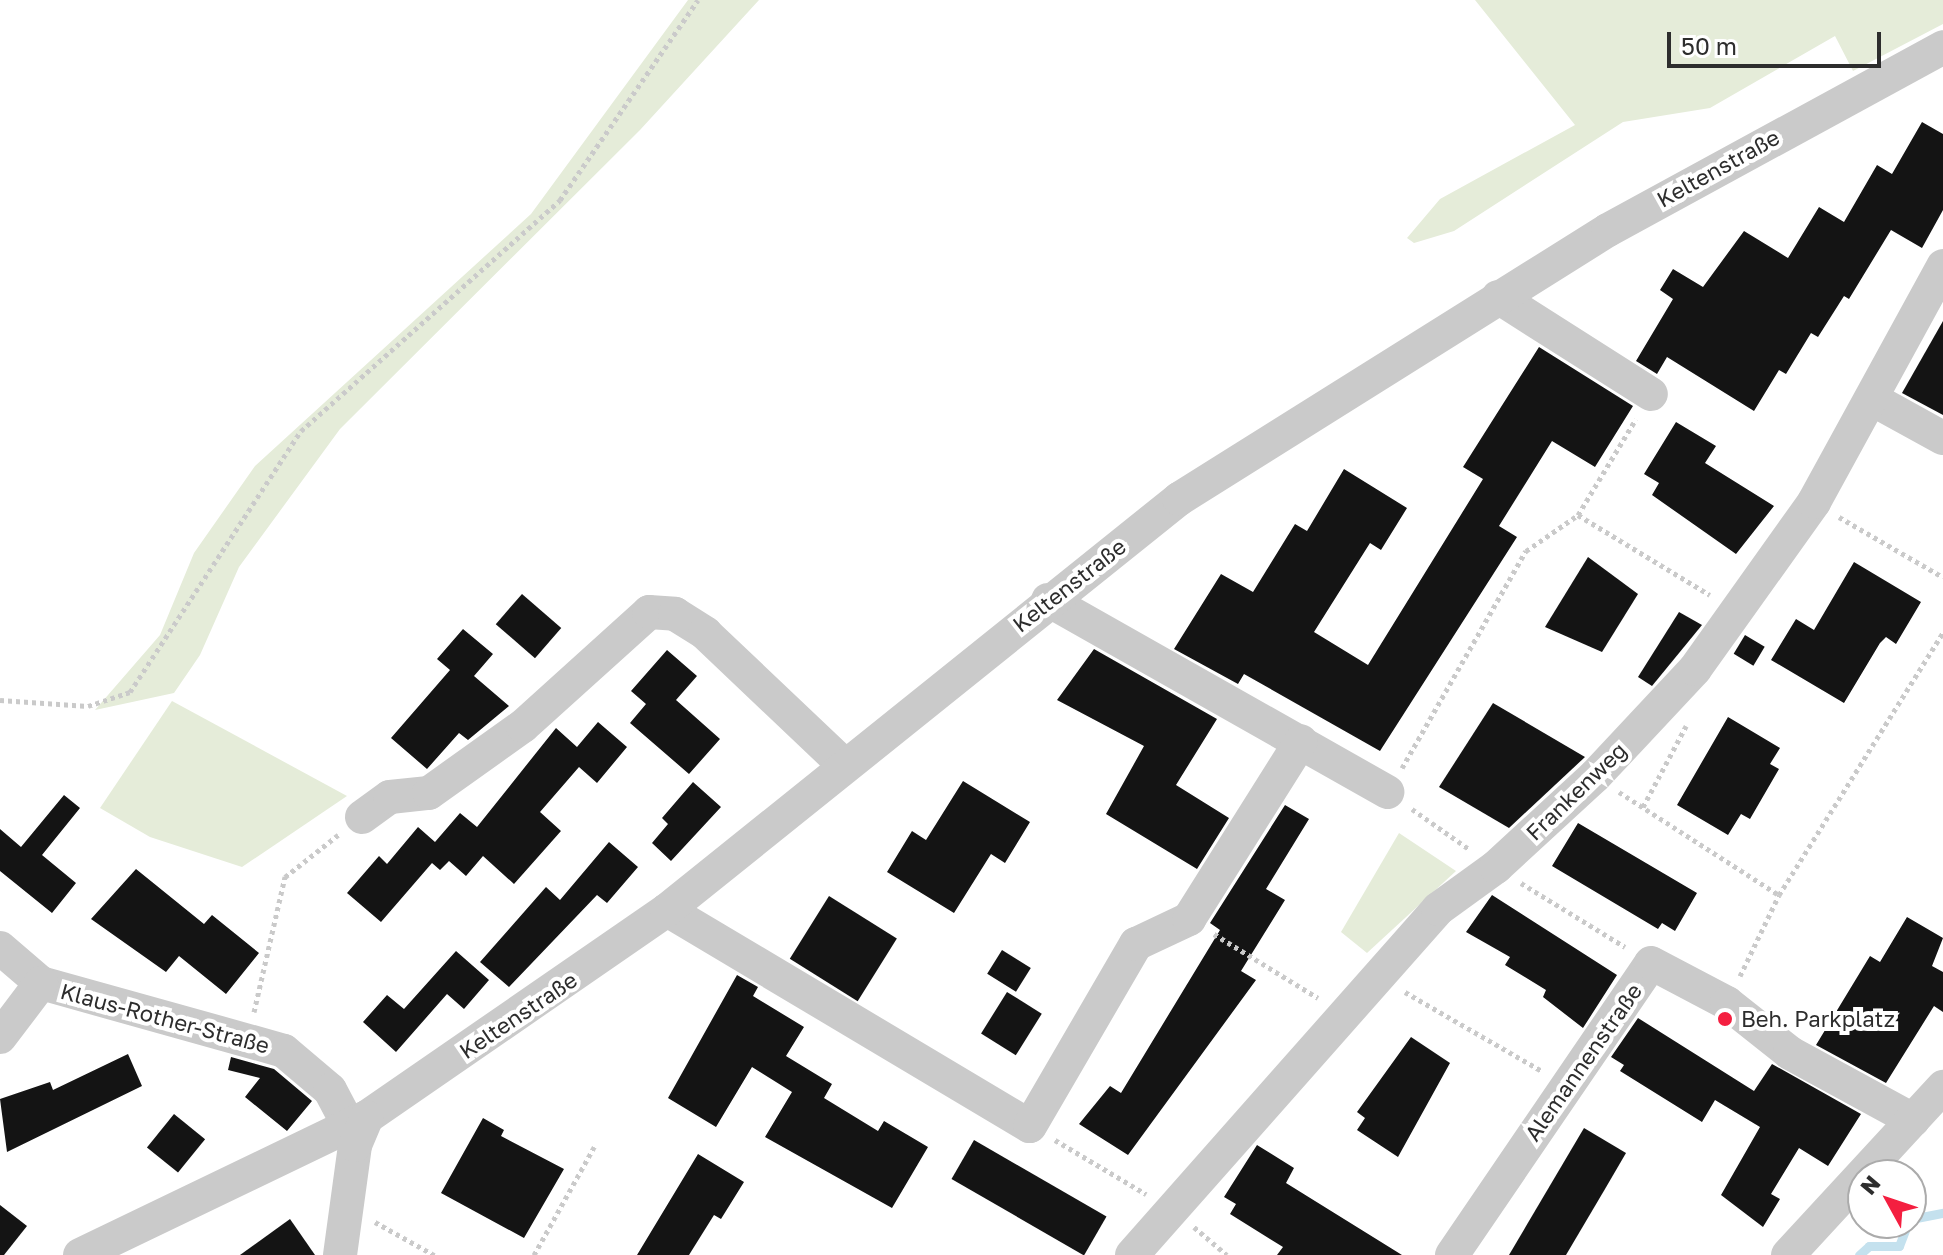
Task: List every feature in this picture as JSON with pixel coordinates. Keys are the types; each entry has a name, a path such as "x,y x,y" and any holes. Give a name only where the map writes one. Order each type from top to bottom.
{"street":[{"name":"Keltenstraße","path":"80,1255 358,1121 667,910 1048,600 1295,421 1498,297 1943,47"},
{"name":"Frankenweg","path":"1132,1255 1266,1109 1341,1013 1438,909 1496,867 1595,776 1738,613 1814,502 1943,266"},
{"path":"1498,297 1651,394"},
{"path":"1872,399 1943,438"},
{"path":"1048,600 1387,792"},
{"path":"362,817 390,797 429,793 523,726 649,612 675,614 705,633 845,766"},
{"path":"667,910 1030,1126 1136,944 1189,919 1301,741"},
{"name":"Klaus-Rother-Straße","path":"0,948 41,983 284,1051 306,1067 358,1121"},
{"name":"Alemannenstraße","path":"1452,1255 1651,963 1727,1003 1790,1053 1913,1120"},
{"name":"Klaus-Rother-Straße","path":"0,1037 41,983"},
{"path":"1788,1255 1943,1087"},
{"path":"340,1255 358,1121"}],"path":[{"path":"0,700 88,706 130,692 301,431 560,200 698,0"},
{"path":"1651,394 1578,515 1526,551 1387,792 1496,867 1651,963"},
{"path":"1814,502 1943,577"},
{"path":"1578,515 1738,613"},
{"path":"1727,1003 1779,895 1943,633"},
{"path":"1643,807 1689,721"},
{"path":"1595,776 1779,895"},
{"path":"247,1040 285,877 362,817"},
{"path":"1189,919 1341,1013"},
{"path":"1376,976 1566,1085"},
{"path":"1030,1126 1172,1209 1227,1255"},
{"path":"534,1255 594,1147"},
{"path":"346,1205 434,1255"}],"green space":[{"path":"688,0 759,0 640,130 340,429 239,567 200,655 174,693 95,710 160,635 194,553 255,466 531,214"},
{"path":"1475,0 1943,0 1943,24 1853,71 1835,36 1710,108 1623,122 1454,231 1414,243 1407,238 1440,199 1575,125"},
{"path":"172,701 347,796 242,867 150,837 100,808"},
{"path":"1399,833 1456,871 1367,953 1341,932"}],"building":[{"path":"1922,122 1943,134 1943,210 1922,248 1891,230 1849,299 1844,296 1818,337 1811,333 1786,374 1779,370 1754,411 1667,357 1657,374 1636,361 1673,299 1660,290 1673,269 1703,287 1744,231 1788,258 1819,207 1844,222 1877,165 1892,174"},
{"path":"1943,321 1943,415 1902,393"},
{"path":"1539,347 1633,406 1595,467 1552,441 1499,526 1517,537 1380,751 1244,674 1238,684 1174,649 1221,574 1253,592 1295,524 1307,531 1344,469 1407,508 1381,550 1370,543 1314,632 1368,665 1483,479 1463,467"},
{"path":"1676,422 1716,446 1705,463 1774,506 1736,554 1652,495 1659,483 1644,474"},
{"path":"1588,557 1638,594 1602,652 1545,627"},
{"path":"1854,562 1921,602 1896,644 1886,637 1880,643 1844,703 1771,660 1796,619 1814,630"},
{"path":"522,594 561,628 535,658 496,624"},
{"path":"1679,612 1702,625 1652,686 1638,677"},
{"path":"463,629 493,654 474,676 509,706 468,740 459,733 427,769 391,738 450,670 437,659"},
{"path":"1745,635 1765,647 1753,666 1734,654"},
{"path":"1094,649 1217,719 1176,785 1229,818 1197,869 1106,814 1144,746 1057,700"},
{"path":"667,650 697,676 676,700 720,739 689,774 630,723 646,704 631,691"},
{"path":"1493,703 1585,757 1509,828 1439,787"},
{"path":"1728,717 1780,748 1770,764 1779,769 1750,819 1741,814 1728,835 1677,805"},
{"path":"598,722 627,747 597,783 579,767 540,812 561,831 514,884 483,856 466,876 449,861 440,870 432,863 381,922 347,893 379,856 387,864 418,827 435,842 460,813 477,827 556,728 577,747"},
{"path":"963,781 1030,822 1005,863 991,854 954,913 887,872 912,831 926,840"},
{"path":"693,782 721,807 671,861 652,843 668,824 662,818"},
{"path":"64,795 80,808 42,855 76,883 52,913 0,871 0,829 21,847"},
{"path":"1285,805 1309,819 1266,889 1285,900 1241,971 1256,980 1128,1155 1079,1124 1110,1086 1121,1093 1220,930 1210,923"},
{"path":"1578,823 1697,893 1675,931 1662,923 1658,929 1552,866"},
{"path":"609,842 638,867 607,903 597,895 509,987 480,962 546,887 560,900"},
{"path":"136,869 204,924 212,915 259,953 226,994 179,956 166,972 91,919"},
{"path":"1492,895 1617,975 1583,1028 1543,997 1546,990 1505,965 1510,957 1466,932"},
{"path":"829,896 897,938 858,1001 790,959"},
{"path":"1907,917 1943,938 1932,966 1943,972 1943,1012 1934,1006 1886,1083 1816,1045 1870,956 1880,962"},
{"path":"1002,950 1031,968 1016,992 987,974"},
{"path":"456,951 489,980 464,1009 447,994 396,1052 363,1022 387,995 404,1009"},
{"path":"737,975 758,987 753,996 804,1027 786,1056 832,1084 824,1098 878,1131 884,1121 928,1147 892,1208 765,1137 792,1092 752,1067 716,1127 668,1098"},
{"path":"1007,992 1042,1014 1016,1055 981,1034"},
{"path":"1638,1018 1754,1091 1772,1064 1861,1114 1828,1166 1799,1148 1771,1194 1780,1199 1763,1227 1721,1195 1760,1127 1715,1100 1702,1122 1620,1071 1624,1065 1611,1057"},
{"path":"1411,1037 1450,1063 1398,1157 1357,1130 1365,1118 1357,1112"},
{"path":"128,1054 142,1086 7,1152 0,1099 50,1082 53,1090"},
{"path":"231,1057 274,1069 312,1101 287,1131 245,1097 260,1078 228,1070"},
{"path":"174,1114 205,1139 178,1173 147,1147"},
{"path":"483,1118 504,1130 501,1136 564,1169 524,1238 441,1193"},
{"path":"1584,1128 1626,1153 1605,1189 1566,1255 1509,1255"},
{"path":"974,1140 1107,1216 1083,1255 952,1179"},
{"path":"1257,1145 1294,1168 1286,1183 1402,1255 1277,1255 1283,1247 1230,1214 1236,1204 1224,1197"},
{"path":"698,1154 744,1182 721,1219 714,1215 689,1255 637,1255"},
{"path":"0,1205 27,1226 4,1255 0,1255"},
{"path":"290,1219 315,1255 240,1255"}],"waterway":[{"path":"1927,1216 1943,1213"},
{"path":"1859,1255 1869,1246 1899,1246 1902,1239"}],"place":[{"name":"Beh. Parkplatz","path":"1725,1019"}]}
